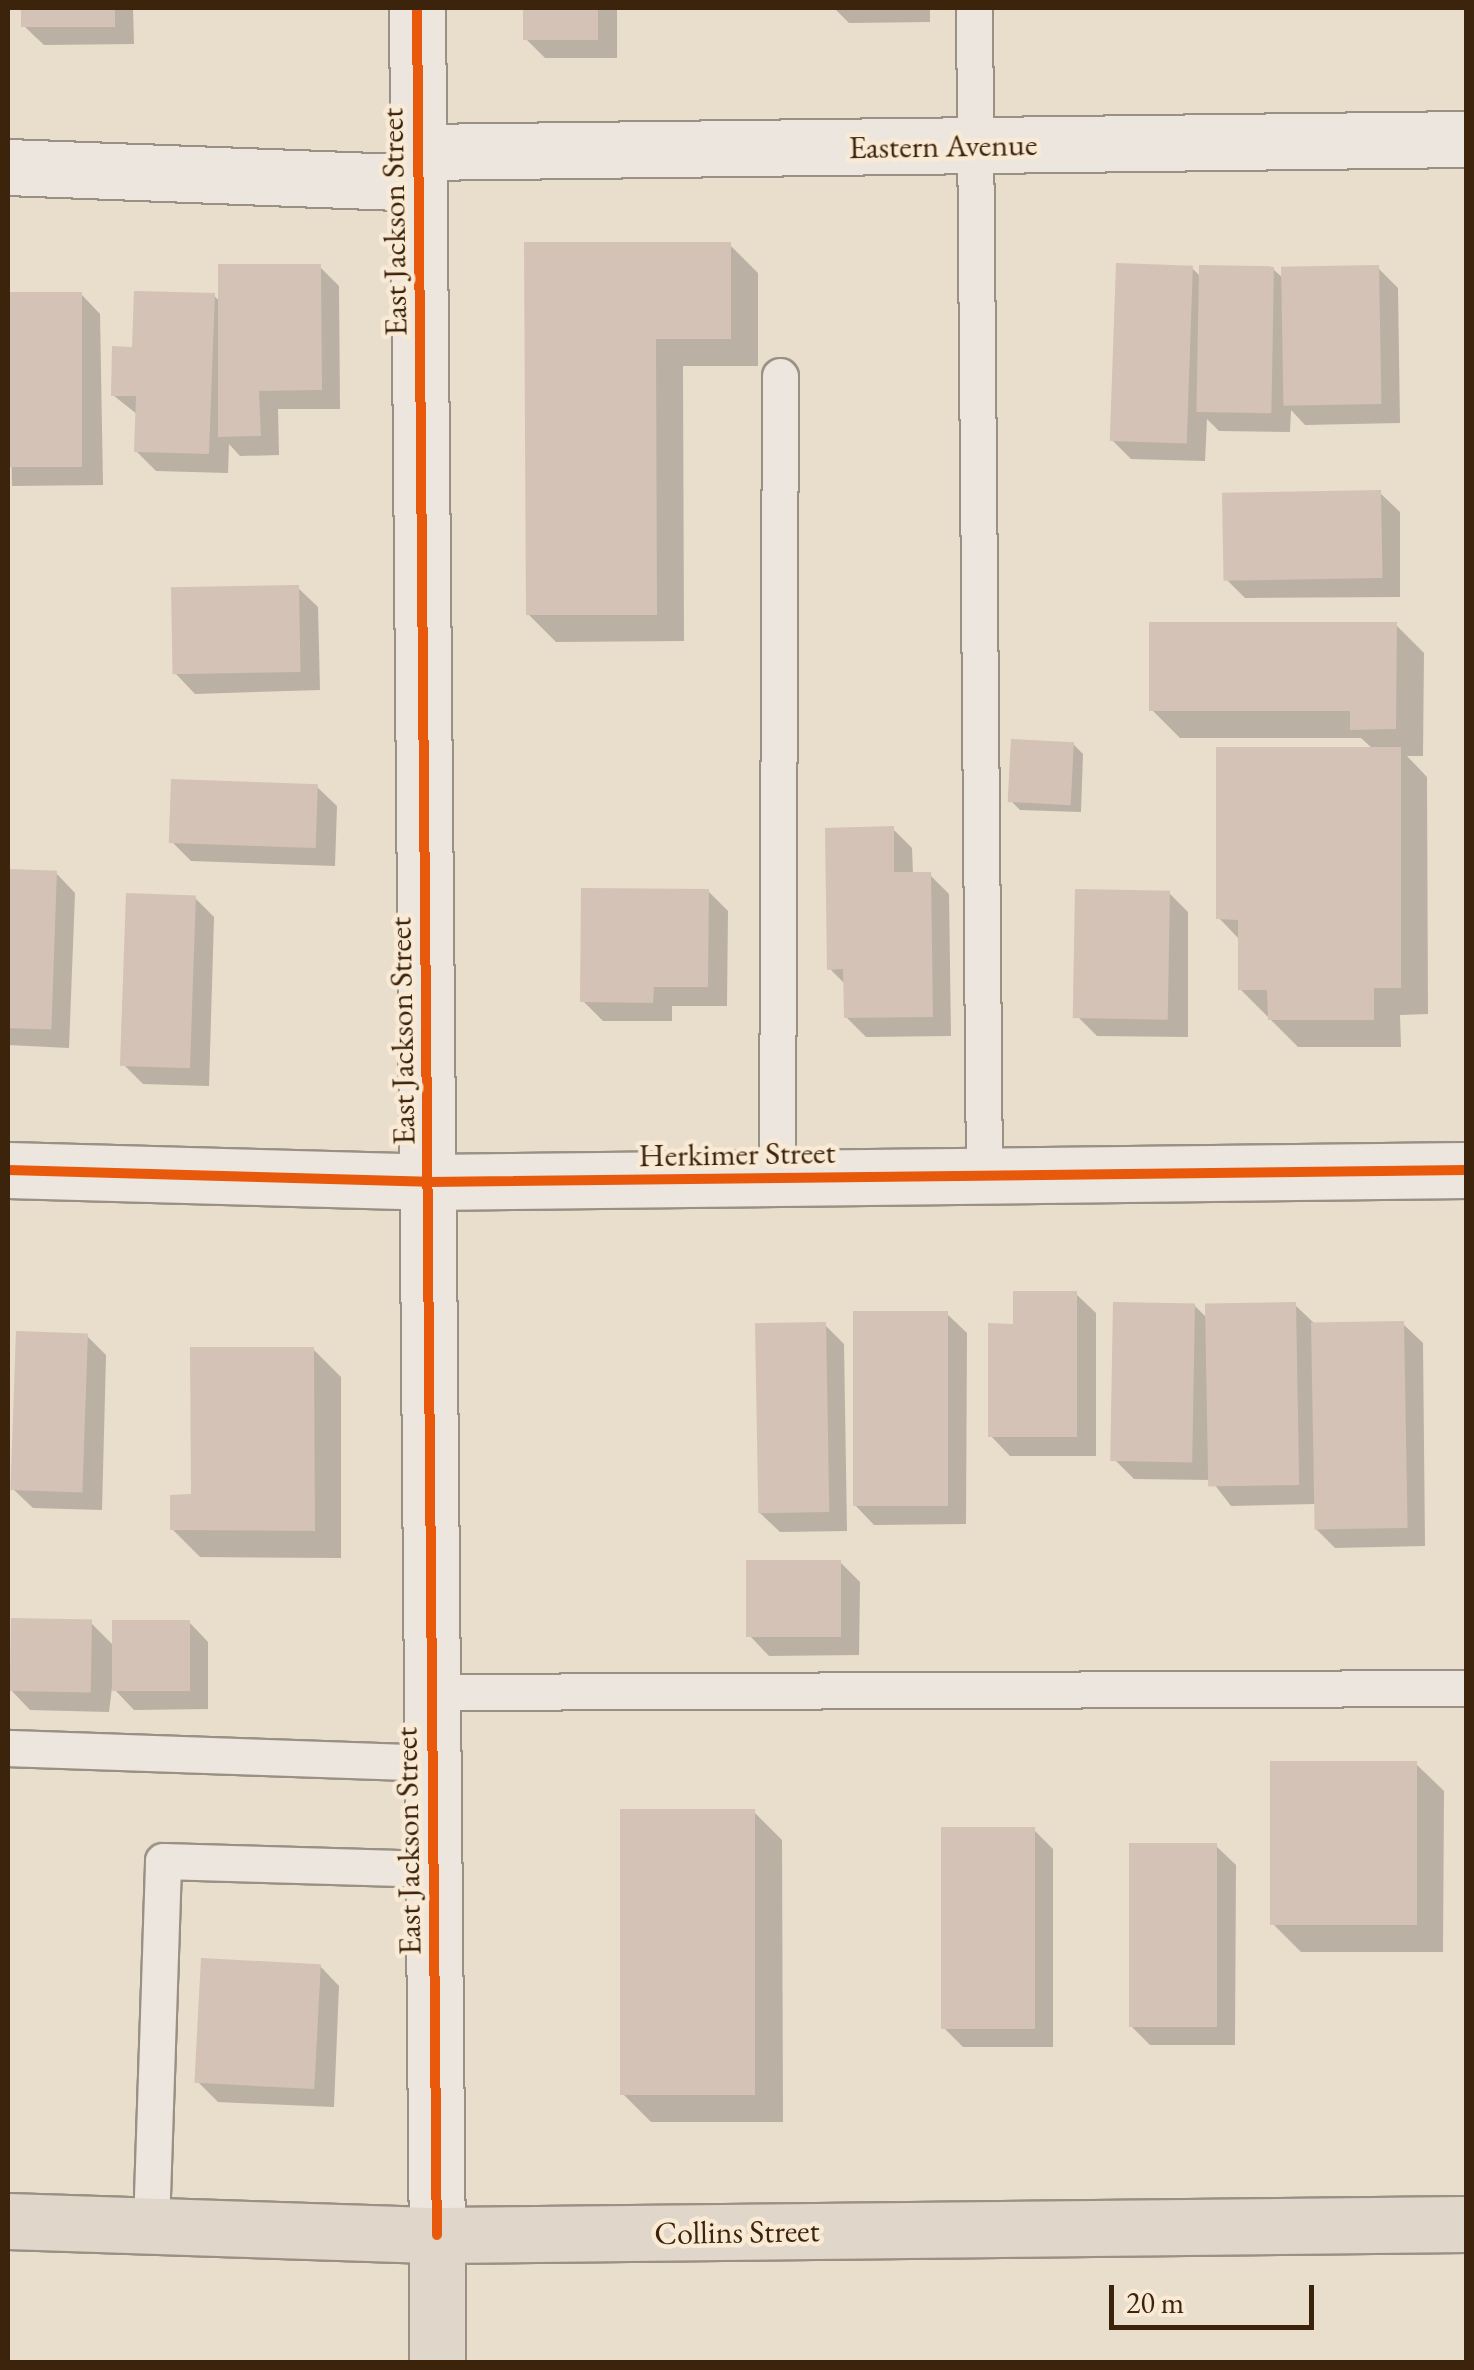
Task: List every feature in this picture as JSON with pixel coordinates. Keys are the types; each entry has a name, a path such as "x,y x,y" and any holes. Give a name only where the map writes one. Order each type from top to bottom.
{"main road":[{"name":"Collins Street","path":"8,2221 437,2235 1466,2224"},
{"name":"East Jackson Street","path":"437,2235 437,2362"}],"street":[{"name":"East Jackson Street","path":"417,8 437,2235"},
{"name":"Eastern Avenue","path":"8,167 419,167 976,145 1466,140"},
{"name":"Herkimer Street","path":"8,1170 428,1182 1466,1170"}],"lane":[{"path":"974,8 984,1176"},
{"path":"777,1178 780,376"},
{"path":"432,1692 1466,1688"},
{"path":"8,1748 432,1763"},
{"path":"151,2226 163,1861 433,1869"}],"building":[{"path":"21,8 115,8 115,27 21,27"},
{"path":"523,8 598,8 598,40 523,40"},
{"path":"524,242 731,242 731,339 656,339 657,615 526,615"},
{"path":"1116,263 1193,266 1187,444 1110,441"},
{"path":"218,264 321,264 322,390 259,391 261,436 218,437"},
{"path":"1199,265 1274,266 1271,413 1196,412"},
{"path":"1379,265 1381,404 1283,406 1281,267"},
{"path":"134,291 215,293 209,454 134,452 136,396 111,396 112,346 132,347"},
{"path":"8,292 82,292 82,467 8,467"},
{"path":"1381,490 1383,578 1224,581 1222,493"},
{"path":"299,585 301,672 173,674 171,587"},
{"path":"1149,622 1397,622 1396,729 1350,730 1350,711 1149,711"},
{"path":"1011,739 1074,742 1071,805 1008,802"},
{"path":"1216,747 1401,747 1401,988 1374,988 1374,1020 1268,1020 1267,990 1238,990 1238,920 1216,919"},
{"path":"171,779 318,784 316,848 169,843"},
{"path":"894,826 894,872 931,872 933,1017 844,1018 843,969 827,970 825,828"},
{"path":"8,869 57,871 51,1030 8,1028"},
{"path":"581,888 709,889 708,987 654,987 653,1003 580,1002"},
{"path":"1075,889 1170,891 1168,1020 1073,1018"},
{"path":"126,893 196,895 190,1068 120,1066"},
{"path":"1013,1291 1077,1291 1077,1437 988,1437 988,1323 1013,1324"},
{"path":"1113,1302 1195,1303 1192,1462 1110,1461"},
{"path":"1296,1302 1299,1485 1208,1487 1205,1304"},
{"path":"853,1311 948,1311 948,1506 853,1506"},
{"path":"1404,1321 1408,1528 1315,1530 1311,1323"},
{"path":"826,1322 829,1512 758,1513 755,1323"},
{"path":"16,1331 88,1334 82,1492 10,1490"},
{"path":"190,1347 314,1347 315,1531 170,1530 170,1495 191,1494"},
{"path":"746,1560 841,1560 841,1637 746,1637"},
{"path":"11,1618 92,1619 91,1692 10,1691"},
{"path":"112,1620 190,1620 190,1691 112,1691"},
{"path":"1270,1761 1417,1761 1417,1925 1270,1925"},
{"path":"620,1809 755,1809 755,2095 620,2095"},
{"path":"941,1827 1035,1827 1035,2029 941,2029"},
{"path":"1129,1843 1217,1843 1217,2027 1129,2027"},
{"path":"201,1958 321,1964 314,2089 194,2083"}],"cycle path":[{"path":"417,8 437,2235"},
{"path":"8,1170 428,1182 1466,1170"}]}
